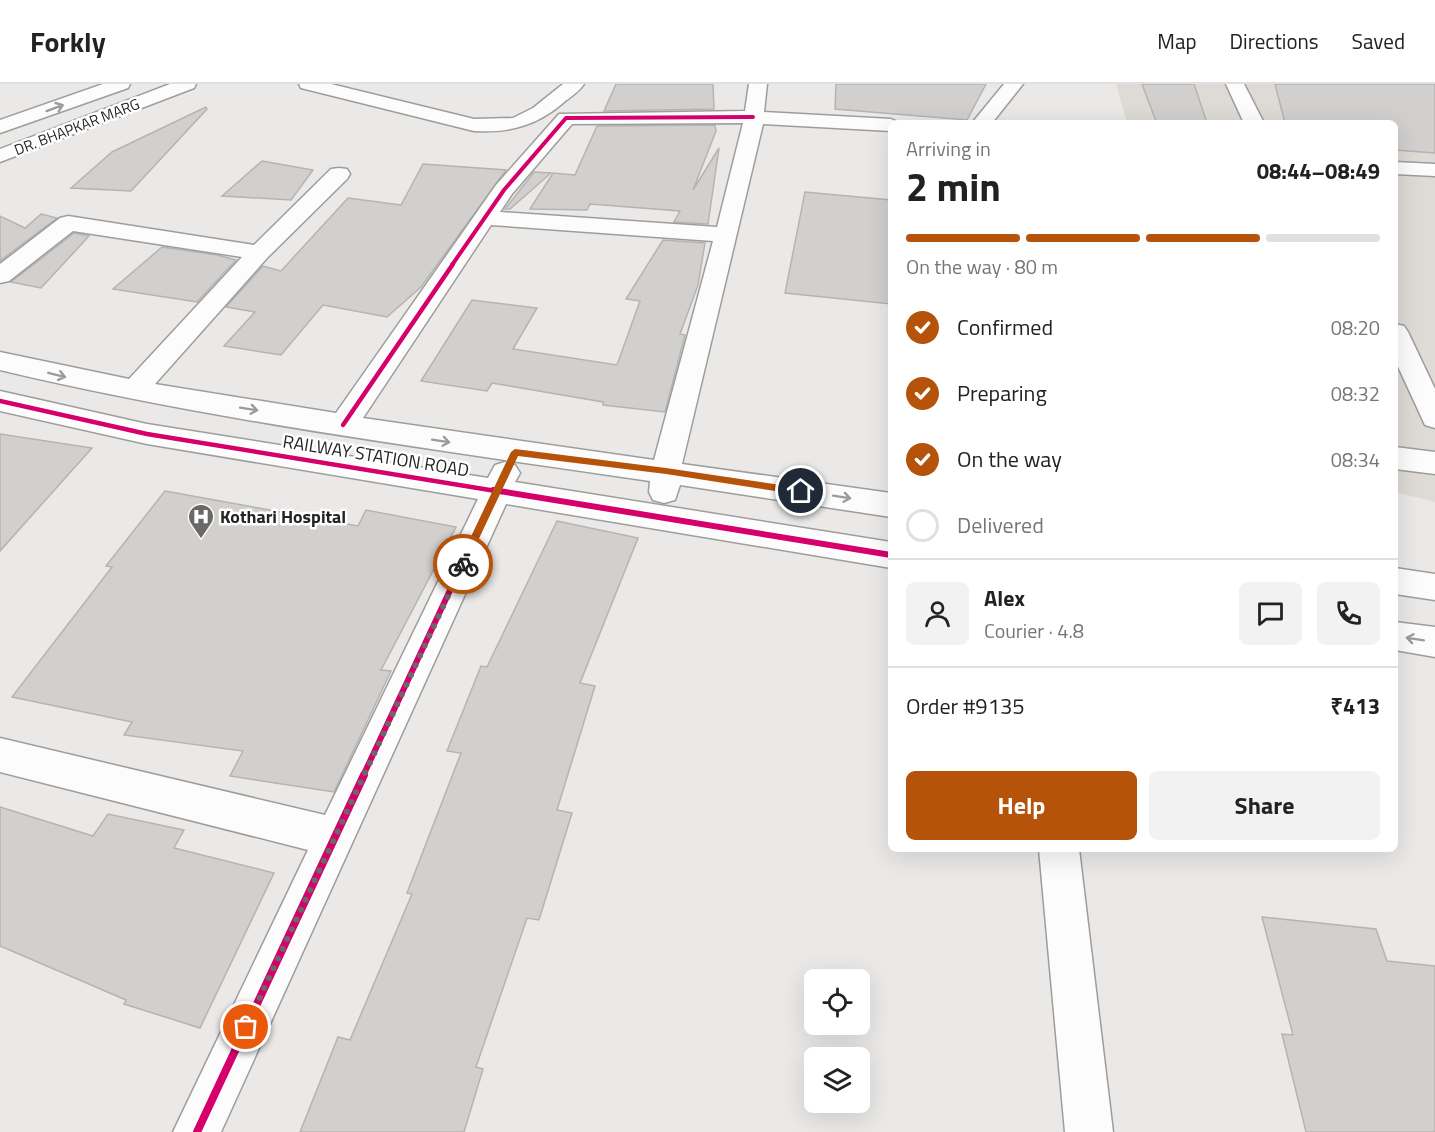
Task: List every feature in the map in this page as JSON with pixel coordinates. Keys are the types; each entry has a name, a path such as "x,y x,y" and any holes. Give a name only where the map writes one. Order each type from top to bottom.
{"street":[{"name":"DR. BHAPKAR MARG","path":"0,128 121,84"},
{"name":"DR. BHAPKAR MARG","path":"0,156 187,84"},
{"path":"308,84 474,125 496,127 518,125 530,120 575,84"},
{"path":"662,518 666,471 752,133 758,84"},
{"path":"984,120 1014,84"},
{"path":"1235,84 1253,120"},
{"path":"343,425 504,190 566,118 753,117 888,125"},
{"path":"1398,168 1435,170"},
{"path":"134,390 259,253 339,174"},
{"path":"484,218 726,235"},
{"path":"0,276 68,223 259,253"},
{"path":"1398,338 1435,417"},
{"name":"RAILWAY STATION ROAD","path":"0,361 80,381 343,425 515,452 666,471 888,505"},
{"name":"RAILWAY STATION ROAD","path":"0,401 147,434 888,555"},
{"path":"197,1132 515,452"},
{"path":"1398,458 1435,463"},
{"path":"1398,581 1435,587"},
{"path":"1398,636 1435,642"},
{"path":"0,755 334,837"},
{"path":"1059,852 1089,1132"}],"shaded area":[{"path":"1116,84 1435,84 1435,502 1398,493 1398,120 1126,120"}],"building":[{"path":"616,84 713,84 714,109 604,111"},
{"path":"836,84 986,84 967,120 835,109"},
{"path":"1142,84 1194,84 1206,120 1156,120"},
{"path":"1275,84 1435,84 1435,153 1398,150 1398,120 1284,120"},
{"path":"206,107 207,109 131,191 71,188 112,152"},
{"path":"715,125 716,131 693,190 719,148 708,224 674,222 680,211 590,204 587,210 530,209 553,173 575,175 597,126"},
{"path":"262,161 313,170 291,200 222,196"},
{"path":"423,164 506,170 421,287 387,317 323,305 281,355 224,346 255,312 226,307 263,266 281,271 348,198 401,205"},
{"path":"534,172 551,173 510,209 505,209"},
{"path":"805,192 888,200 888,304 785,293"},
{"path":"41,214 57,218 0,261 0,216 25,228"},
{"path":"74,233 89,236 41,288 11,282"},
{"path":"663,240 705,243 698,285 680,334 685,335 665,412 603,405 603,402 492,383 487,391 421,381 472,300 537,308 513,349 617,365 640,301 626,299"},
{"path":"162,247 236,260 197,302 113,289"},
{"path":"0,434 92,448 0,551"},
{"path":"165,491 358,526 366,510 456,527 381,670 391,671 334,792 230,776 243,751 124,735 132,722 12,697 112,567 106,566"},
{"path":"557,521 638,538 580,683 595,686 557,810 572,813 539,920 527,918 476,1067 483,1069 464,1132 300,1132 338,1037 350,1040 412,894 407,893 461,753 447,751 481,666 487,667"},
{"path":"0,807 93,836 108,814 184,830 174,848 274,873 200,1028 124,1004 126,1000 0,946"},
{"path":"1262,917 1376,929 1387,961 1435,966 1435,1132 1306,1132 1282,1034 1293,1035"}],"cycle path":[{"path":"343,425 504,190 566,118 753,117"},
{"path":"0,401 147,434 888,555"},
{"path":"197,1132 515,452"}],"way so far":[{"path":"246,1027 463,564"}],"place":[{"name":"Kothari Hospital","path":"201,540"}],"route":[{"path":"463,564 515,452 801,491"}]}
